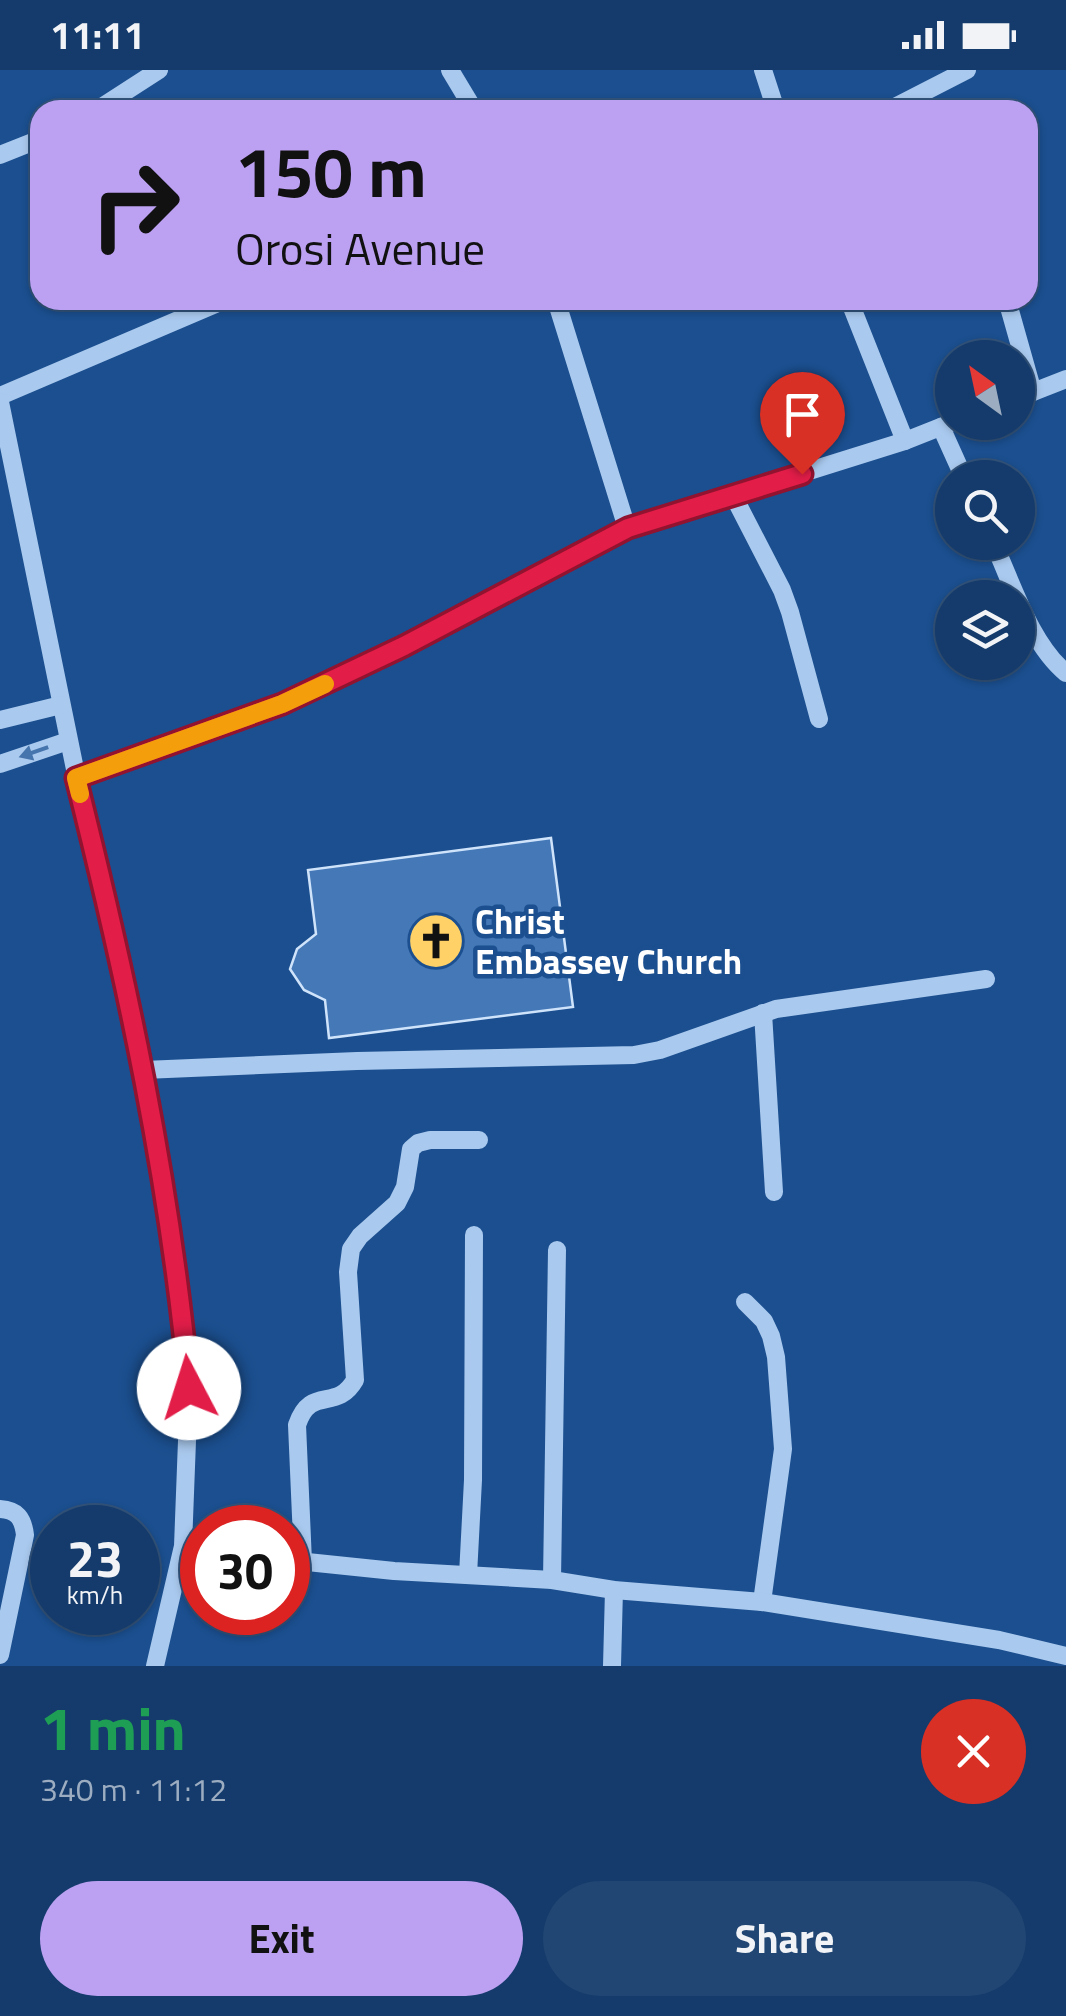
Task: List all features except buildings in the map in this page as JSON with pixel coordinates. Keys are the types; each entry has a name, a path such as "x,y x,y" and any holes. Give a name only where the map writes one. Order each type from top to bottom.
{"street":[{"path":"112,100 159,70"},
{"path":"450,70 468,100"},
{"path":"763,70 773,100"},
{"path":"908,100 967,70"},
{"path":"0,155 30,143"},
{"path":"192,1505 189,1388 175,1256 144,1070 76,778 0,399 203,310"},
{"path":"559,310 628,528"},
{"path":"852,310 905,441"},
{"path":"1009,310 1015,340"},
{"path":"1035,391 1066,379"},
{"path":"76,778 282,704 404,646 628,528 935,430"},
{"path":"733,495 782,590 819,718"},
{"path":"1002,560 1039,643 1066,673"},
{"path":"0,720 61,705"},
{"path":"0,764 68,740"},
{"path":"144,1070 634,1054 660,1050 776,1009 986,979"},
{"path":"762,1013 774,1192"},
{"path":"296,1505 297,1426 302,1413 310,1403 349,1392 356,1380 348,1272 351,1249 397,1203 405,1187 411,1149 418,1143 479,1140"},
{"path":"468,1574 473,1480 474,1235"},
{"path":"552,1580 556,1250"},
{"path":"745,1302 764,1321 771,1336 783,1449 762,1602"},
{"path":"0,1509 18,1514 25,1535 0,1655"},
{"path":"310,1563 552,1580 614,1590 762,1602 999,1640 1063,1659"},
{"path":"155,1666 180,1588"},
{"path":"612,1666 614,1590"}],"slow traffic":[{"path":"80,794 76,778 282,704 325,684"}],"place":[{"name":"Christ Embassey Church","path":"436,941"}],"route":[{"path":"189,1388 182,1304 158,1145 123,971 76,778 282,704 404,646 628,528 802,474"}]}
